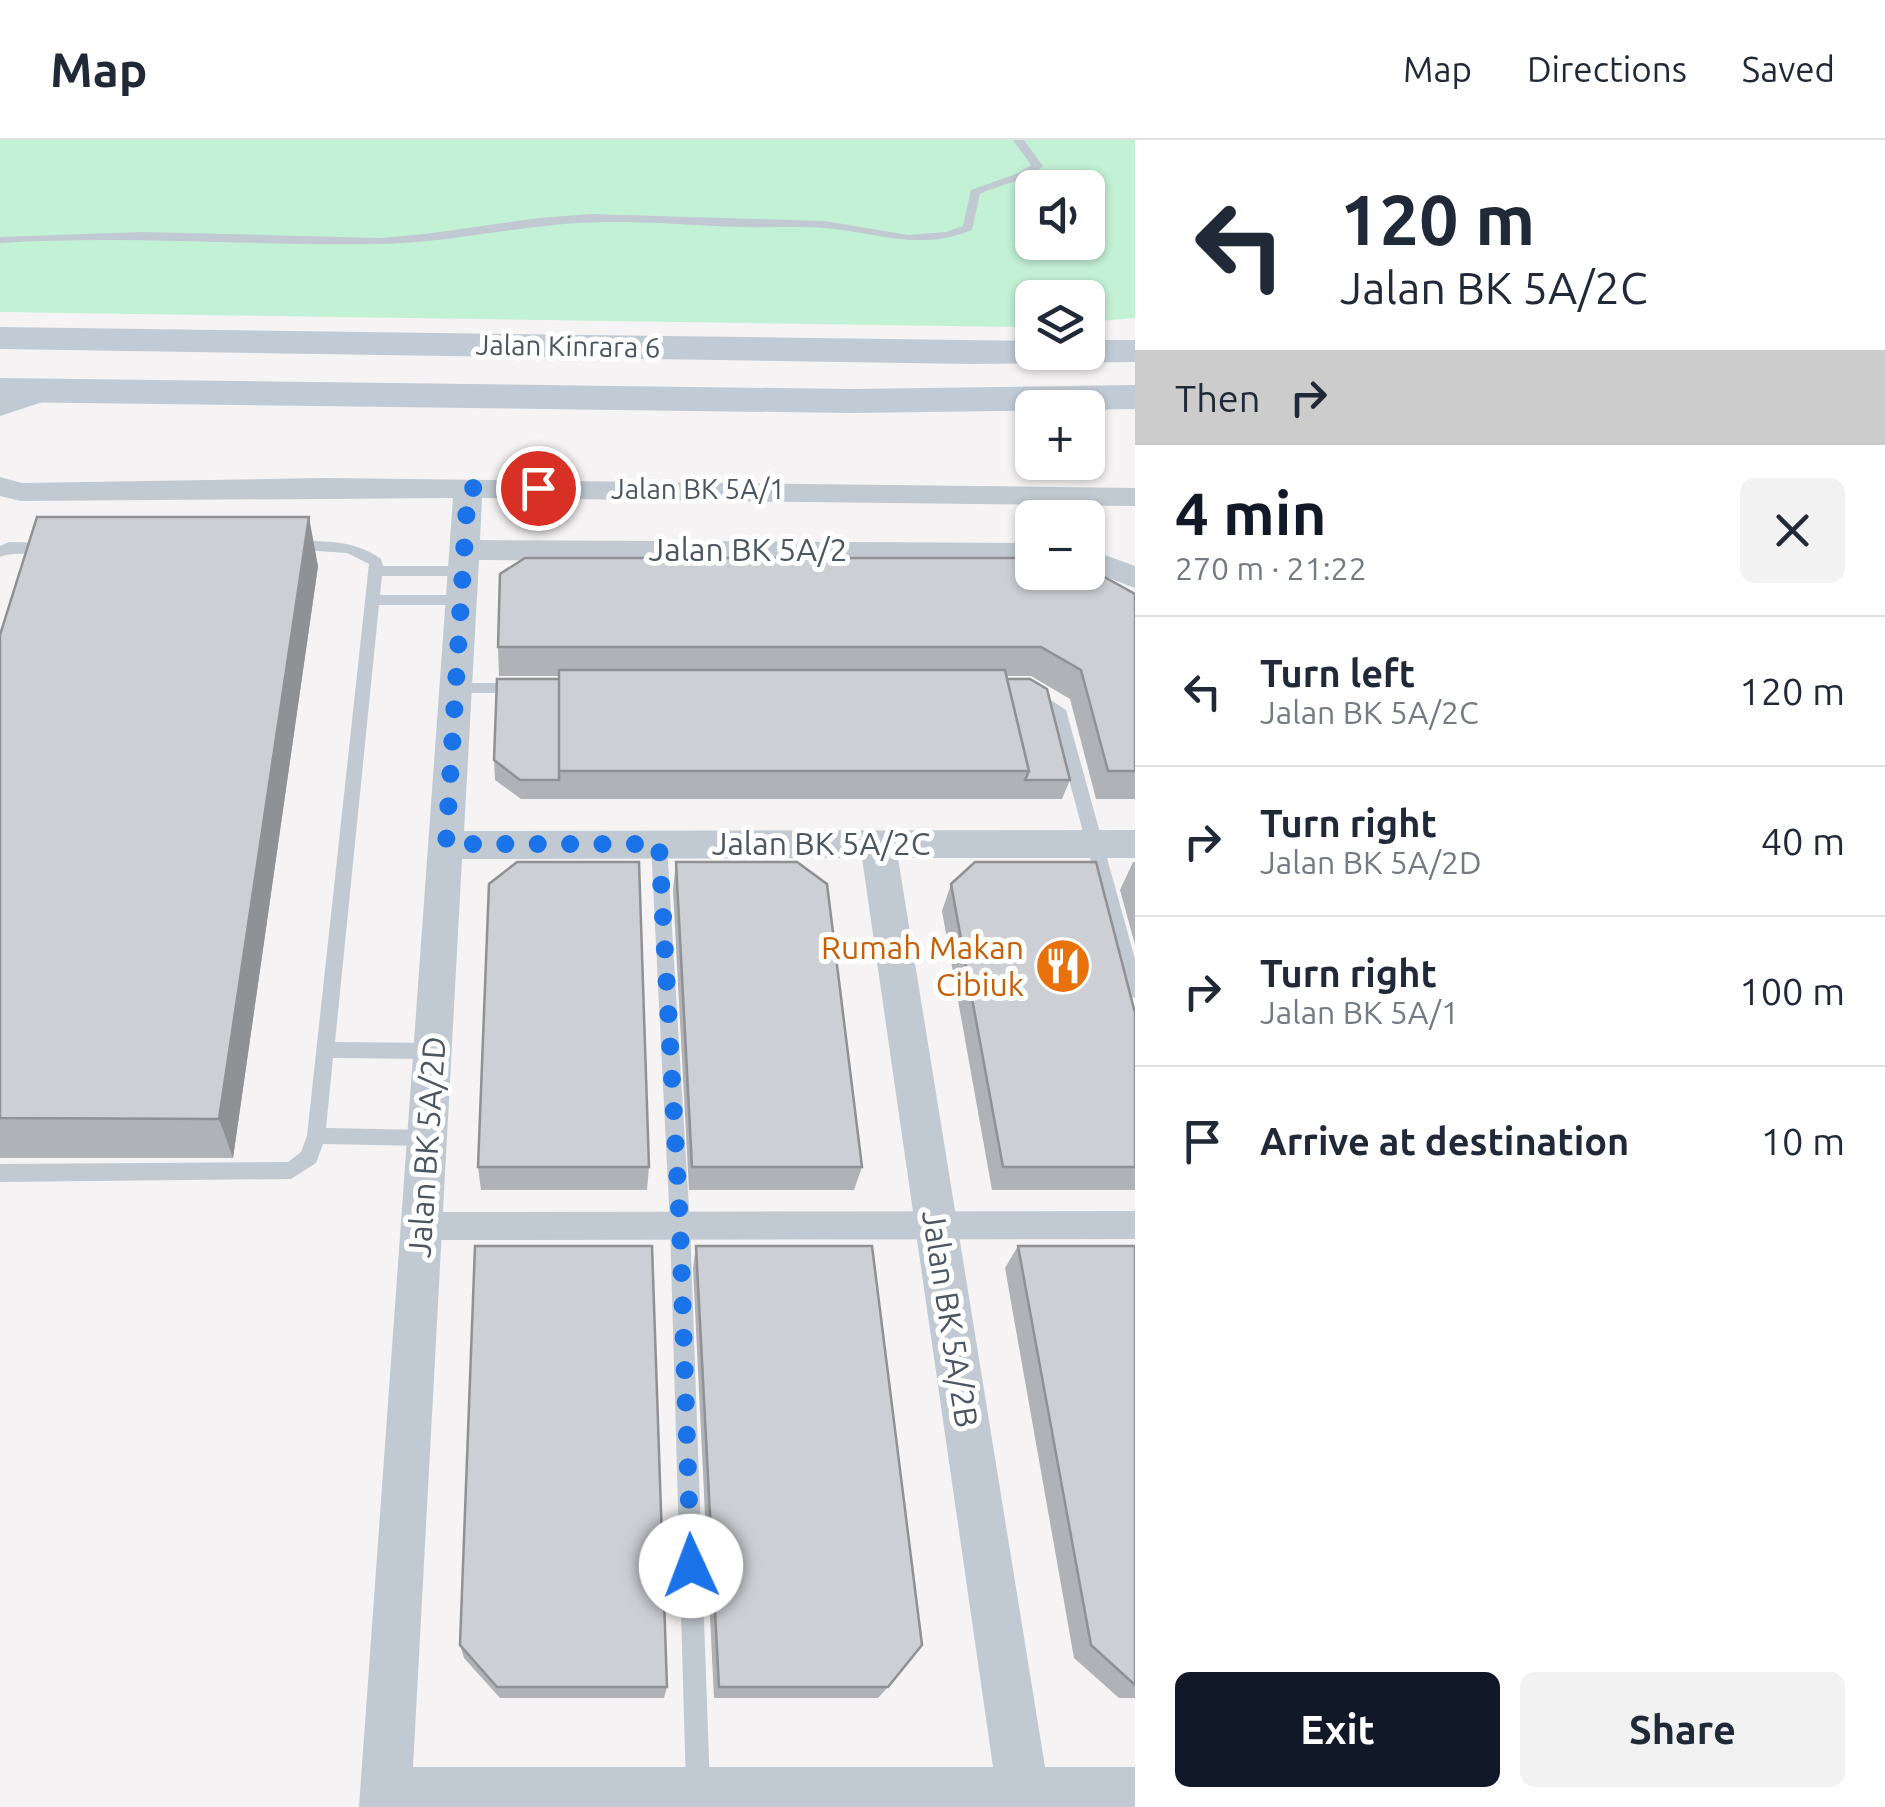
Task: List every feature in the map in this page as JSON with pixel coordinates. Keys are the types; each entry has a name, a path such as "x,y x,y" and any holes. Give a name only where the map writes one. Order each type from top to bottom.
{"main road":[{"name":"Jalan Kinrara 6","path":"0,338 1004,354 1135,351"},
{"name":"Jalan Kinrara 6","path":"0,390 831,400 1135,397"}],"street":[{"path":"0,408 48,391"},
{"name":"Jalan BK 5A/1","path":"7,492 468,488 1135,497"},
{"name":"Jalan BK 5A/2D","path":"386,1800 468,488"},
{"name":"Jalan BK 5A/2","path":"463,574 1015,554"},
{"path":"1105,566 1135,578"},
{"name":"Jalan BK 5A/2C","path":"446,844 1135,844"},
{"name":"Jalan BK 5A/2B","path":"878,844 1023,1794"},
{"path":"422,1226 1135,1225"},
{"path":"386,1800 698,1794 1135,1794"}],"lane":[{"path":"0,240 192,235 408,240 526,222 620,218 730,225 822,224 936,238 968,228 974,192 1030,173 1037,166 1018,140"},
{"path":"0,1173 292,1170 309,1157 316,1136 376,562 366,553 344,546 273,546"},
{"path":"0,552 9,547 61,548"},
{"path":"376,571 463,574"},
{"path":"373,600 463,574"},
{"path":"1025,687 1058,710 1135,990"},
{"path":"454,688 533,688"},
{"path":"659,844 680,1225 698,1794"},
{"path":"325,1050 432,1052"},
{"path":"316,1136 427,1138"},
{"path":"100,1157 117,1173"}],"green space":[{"path":"0,140 1135,140 1135,318 1105,321 1105,280 1015,280 1015,327 0,312"}],"building":[{"path":"37,517 309,517 219,1119 0,1118 0,635"},
{"path":"525,558 1015,558 1015,590 1105,590 1105,577 1135,594 1135,771 1108,771 1081,670 1041,647 498,647 500,574"},
{"path":"559,670 1005,670 1029,771 559,771"},
{"path":"497,679 559,679 559,780 520,780 494,760"},
{"path":"1007,679 1030,679 1047,689 1070,780 1025,780 1029,771"},
{"path":"517,862 639,862 649,1167 478,1167 489,884"},
{"path":"676,862 797,862 827,884 862,1167 692,1167"},
{"path":"975,862 1096,862 1135,1013 1135,1167 1003,1167 951,884"},
{"path":"475,1246 652,1246 667,1687 497,1687 460,1645"},
{"path":"696,1246 872,1246 922,1645 888,1687 719,1687"},
{"path":"1018,1246 1135,1246 1135,1685 1091,1645"}],"place":[{"name":"Rumah Makan Cibiuk","path":"1063,966"}],"route":[{"path":"538,488 468,488 446,844 659,844 680,1225 691,1566"}]}
